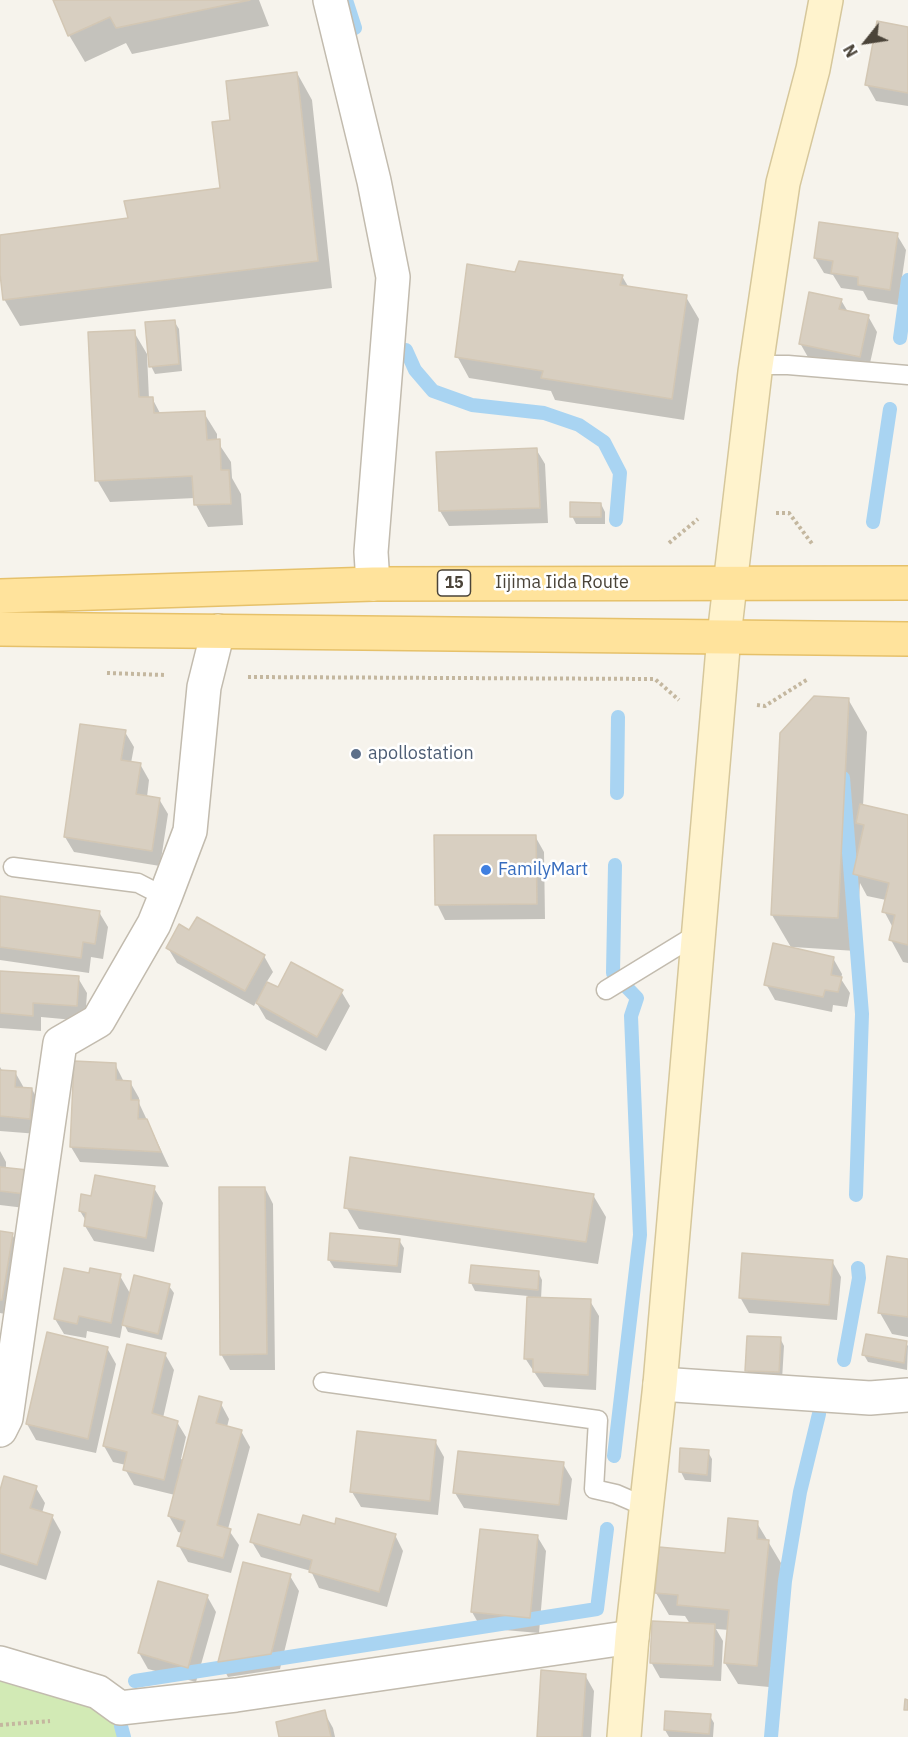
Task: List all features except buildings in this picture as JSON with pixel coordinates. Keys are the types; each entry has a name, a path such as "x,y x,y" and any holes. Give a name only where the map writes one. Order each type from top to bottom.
{"main road":[{"name":"Iijima Iida Route","path":"0,596 373,584 908,583"},
{"path":"0,629 908,639"}],"street":[{"path":"330,0 374,181 393,277 371,552 373,584"},
{"path":"624,1737 632,1637 660,1384 724,636 756,365 783,183 813,69 826,0"},
{"path":"0,1430 6,1418 60,1043 99,1021 154,924 165,897 190,831 207,676 218,631"},
{"path":"660,1384 870,1398 908,1395"},
{"path":"0,1663 98,1692 120,1708 236,1695 632,1637"}],"lane":[{"path":"756,365 788,365 908,375"},
{"path":"13,867 138,883 165,897"},
{"path":"606,990 699,933"},
{"path":"323,1382 598,1420 594,1489 616,1494 646,1507"}],"path":[{"path":"103,673 207,676 656,679 683,704"},
{"path":"765,706 806,679 818,679"},
{"path":"0,1725 54,1721"}],"green space":[{"path":"0,1676 101,1703 126,1737 0,1737"}],"waterway":[{"path":"346,0 355,28"},
{"path":"900,338 908,280"},
{"path":"406,350 415,370 433,391 472,405 544,413 579,425 604,442 620,473 616,520"},
{"path":"873,522 890,409"},
{"path":"617,793 618,717"},
{"path":"843,778 862,1014 856,1195"},
{"path":"614,1456 640,1235 631,1016 637,998 613,973 615,865"},
{"path":"844,1360 859,1278 858,1268"},
{"path":"771,1737 785,1581 800,1492 819,1414"},
{"path":"135,1681 597,1609 607,1529"},
{"path":"121,1726 124,1737"}],"place":[{"name":"apollostation","path":"356,754"},
{"name":"FamilyMart","path":"486,870"}]}
